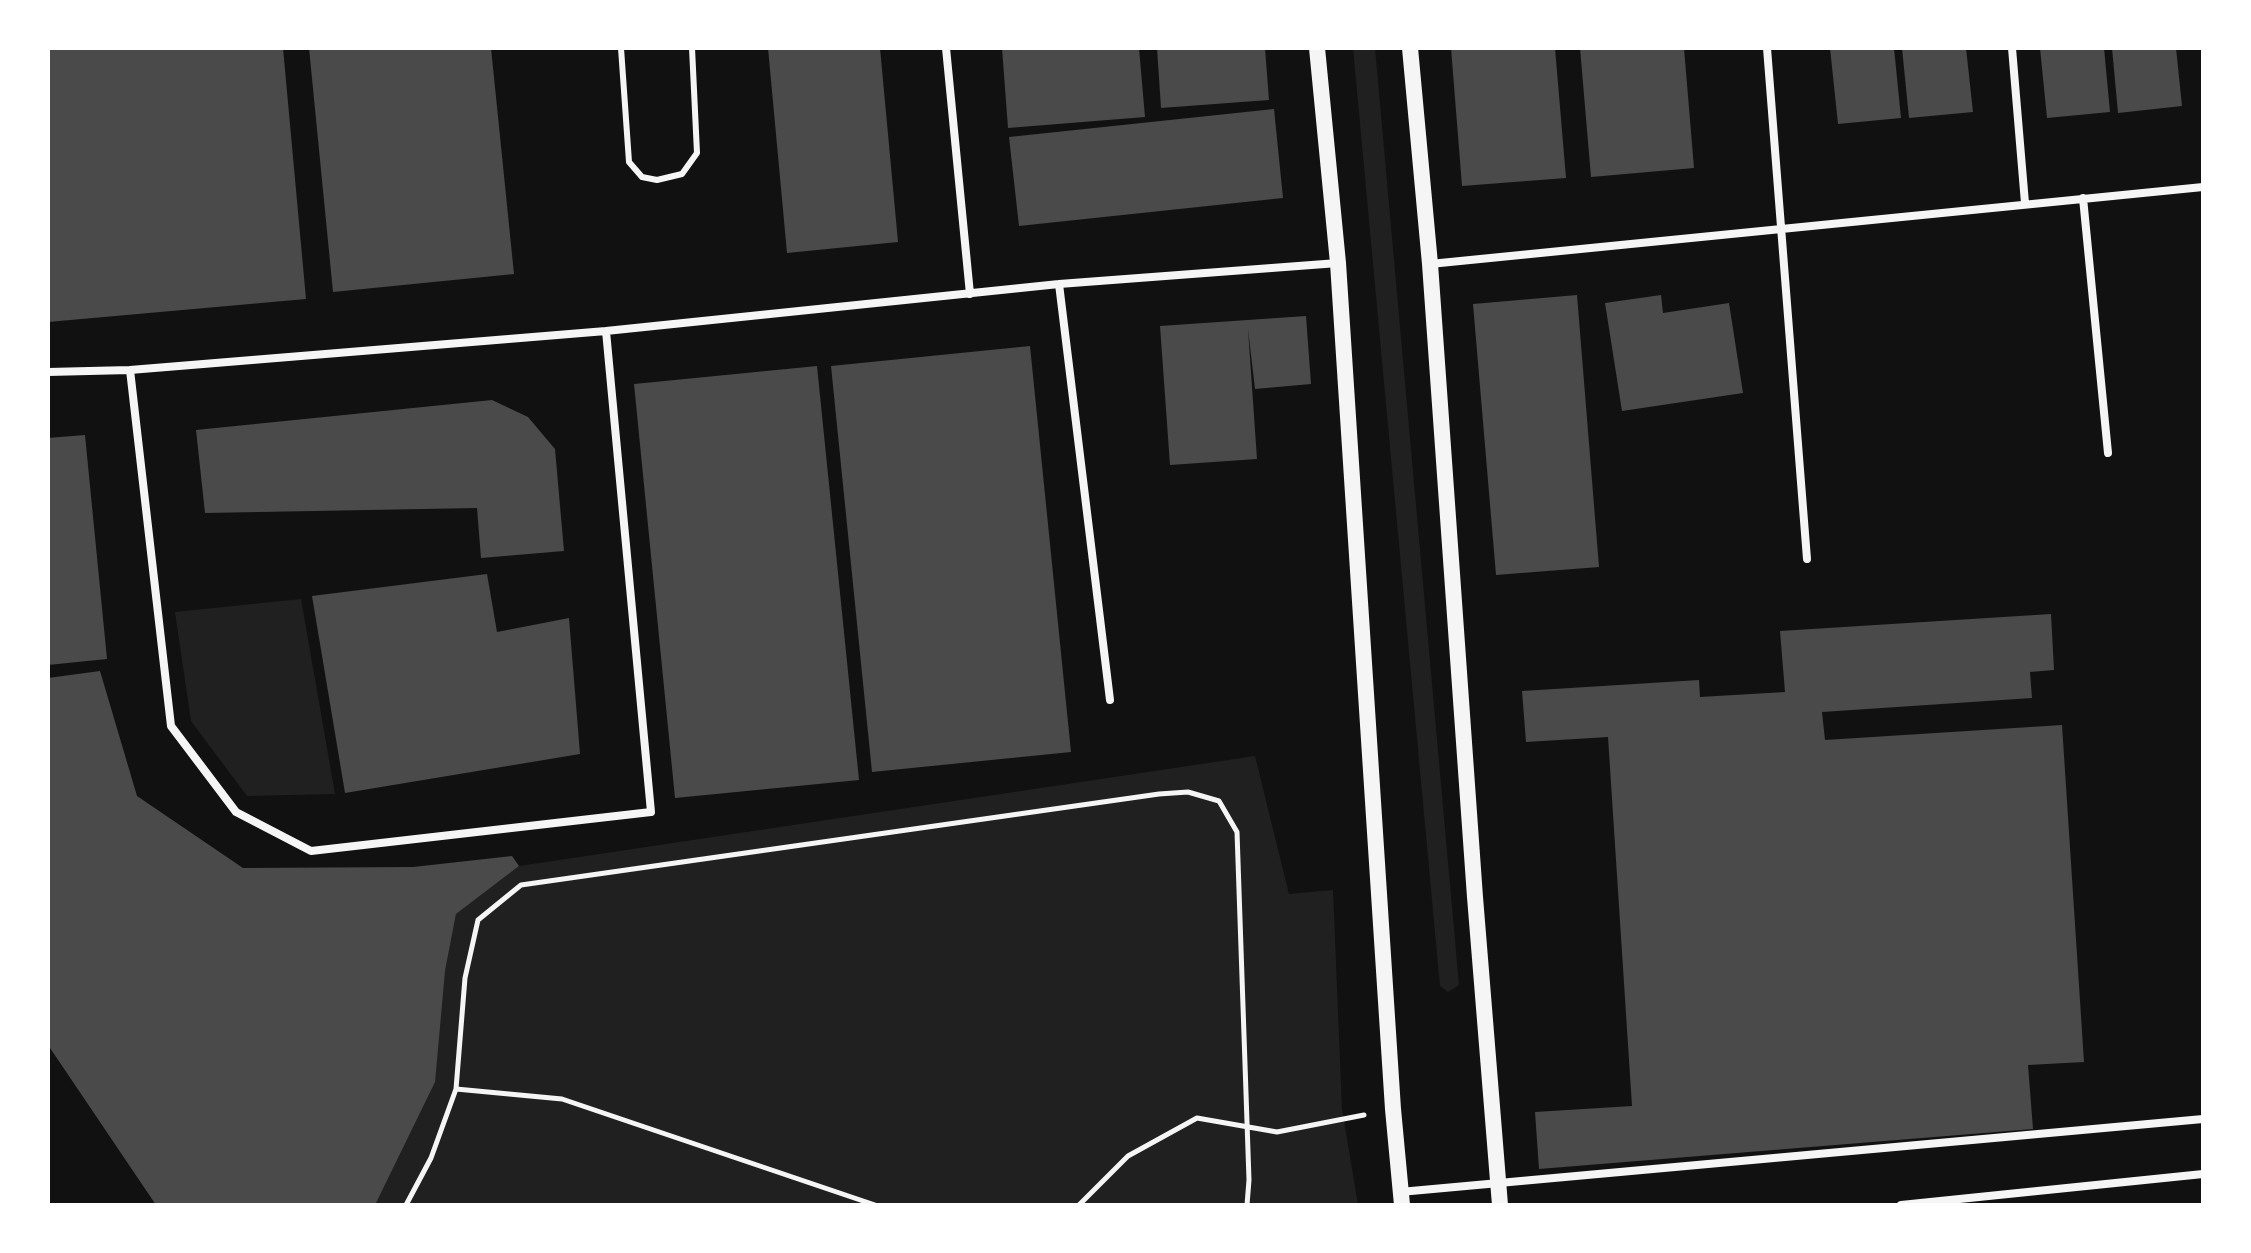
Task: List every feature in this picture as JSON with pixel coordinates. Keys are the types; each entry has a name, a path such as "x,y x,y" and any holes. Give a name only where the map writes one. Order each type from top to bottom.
{"main road":[{"path":"1317,48 1338,263 1401,1199"},
{"path":"1410,48 1430,264 1473,881 1500,1205"}],"street":[{"path":"946,48 970,294"},
{"path":"1767,48 1807,559"},
{"path":"2012,48 2025,203"},
{"path":"1430,264 2203,187"},
{"path":"2083,198 2108,453"},
{"path":"48,372 130,370 606,331 1059,284 1338,263"},
{"path":"1059,284 1110,700"},
{"path":"130,370 171,726 236,812 311,851 651,812 606,331"},
{"path":"1401,1199 1498,1185 2203,1119"},
{"path":"1901,1205 2203,1174"}],"lane":[{"path":"621,48 629,162 642,177 657,180 682,174 697,153 692,48"}],"path":[{"path":"406,1205 431,1158 456,1089 465,978 478,920 521,885 1188,792 1219,801 1237,832 1247,1205"},
{"path":"456,1089 562,1099 875,1205"},
{"path":"1079,1205 1128,1156 1197,1118 1277,1132 1393,1109"}],"shaded area":[{"path":"1353,48 1375,48 1459,985 1448,992 1440,986"},
{"path":"301,599 335,794 247,796 191,721 175,612"},
{"path":"1255,756 1289,894 1333,890 1342,1109 1358,1205 374,1205 445,971 456,914 519,866"}],"building":[{"path":"48,48 283,48 306,299 48,322"},
{"path":"309,48 491,48 514,274 333,292"},
{"path":"768,48 880,48 898,242 787,253"},
{"path":"1002,48 1139,48 1145,117 1008,128"},
{"path":"1157,48 1265,48 1269,100 1161,108"},
{"path":"1451,48 1555,48 1566,178 1462,186"},
{"path":"1580,48 1684,48 1694,168 1591,177"},
{"path":"1830,48 1894,48 1901,118 1838,124"},
{"path":"1902,48 1966,48 1973,112 1909,118"},
{"path":"2040,48 2104,48 2110,112 2047,118"},
{"path":"2112,48 2176,48 2182,106 2118,113"},
{"path":"1274,109 1283,198 1019,226 1009,137"},
{"path":"1577,295 1599,567 1496,575 1473,304"},
{"path":"1661,295 1663,313 1729,303 1743,393 1622,411 1605,303"},
{"path":"1306,316 1311,384 1255,389 1248,329 1257,459 1170,465 1160,326"},
{"path":"1030,346 1071,752 872,772 831,366"},
{"path":"817,366 859,780 675,798 634,384"},
{"path":"492,400 528,417 555,449 564,551 481,558 477,508 205,513 196,430"},
{"path":"85,435 107,659 48,665 48,438"},
{"path":"487,574 497,632 569,618 580,754 345,793 312,596"},
{"path":"2051,614 2054,670 2030,672 2032,698 1822,712 1825,740 2062,725 2084,1062 2028,1065 2033,1129 1539,1169 1535,1112 1632,1106 1608,737 1526,742 1522,691 1699,680 1700,697 1785,692 1780,631"},
{"path":"100,671 137,796 243,868 413,867 512,856 519,866 456,914 445,971 435,1082 375,1205 156,1205 48,1045 48,678"}]}
